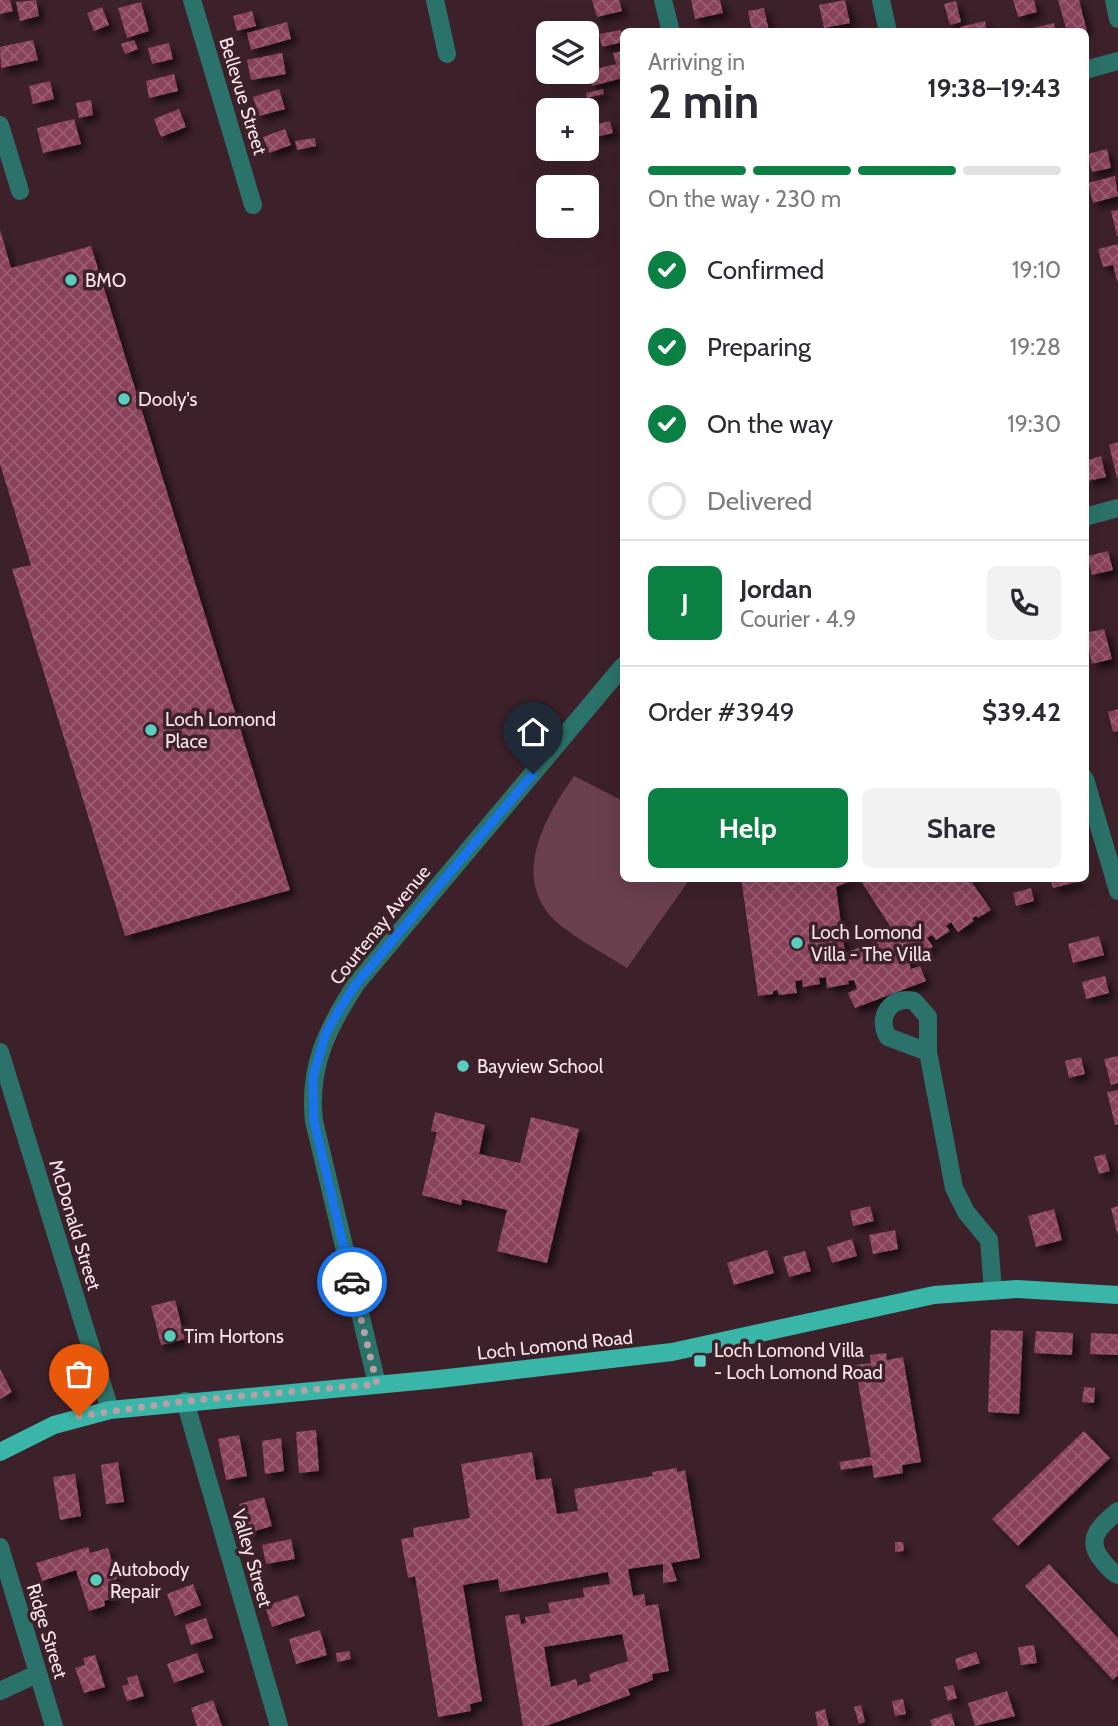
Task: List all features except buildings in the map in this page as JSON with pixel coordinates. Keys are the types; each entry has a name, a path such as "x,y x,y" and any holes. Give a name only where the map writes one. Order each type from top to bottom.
{"main road":[{"name":"Loch Lomond Road","path":"0,1452 54,1425 110,1410 672,1352 923,1296 993,1290 1118,1295"}],"street":[{"name":"Bellevue Street","path":"192,0 253,205"},
{"path":"435,0 447,54"},
{"path":"663,0 670,28"},
{"path":"881,0 887,28"},
{"path":"1114,0 1118,19"},
{"path":"1089,68 1118,61"},
{"path":"0,125 20,191"},
{"path":"1089,516 1118,508"},
{"name":"Courtenay Avenue","path":"377,1384 314,1121 312,1097 318,1055 326,1033 356,984 620,670"},
{"path":"1089,793 1118,891"},
{"name":"McDonald Street","path":"0,1052 110,1410"},
{"path":"928,1052 954,1188 962,1206 989,1240 993,1290"},
{"name":"Valley Street","path":"185,1401 279,1726"},
{"path":"1118,1511 1100,1526 1093,1542 1094,1551 1113,1573 1118,1575"},
{"name":"Ridge Street","path":"0,1547 54,1726"},
{"path":"0,1691 37,1674"}],"shaded area":[{"path":"574,776 620,799 620,882 688,882 627,968 554,920 538,896 534,860 538,842 554,807"}],"way so far":[{"path":"79,1416 185,1401 377,1384 352,1282"}],"place":[{"name":"BMO","path":"71,280"},
{"name":"Dooly's","path":"124,399"},
{"name":"Loch Lomond Place","path":"151,730"},
{"name":"Loch Lomond Villa - The Villa","path":"797,943"},
{"name":"Bayview School","path":"463,1066"},
{"name":"Tim Hortons","path":"170,1336"},
{"name":"Loch Lomond Villa - Loch Lomond Road","path":"700,1361"},
{"name":"Autobody Repair","path":"96,1580"}],"route":[{"path":"352,1282 314,1121 313,1077 318,1055 326,1033 356,984 533,774"}]}
